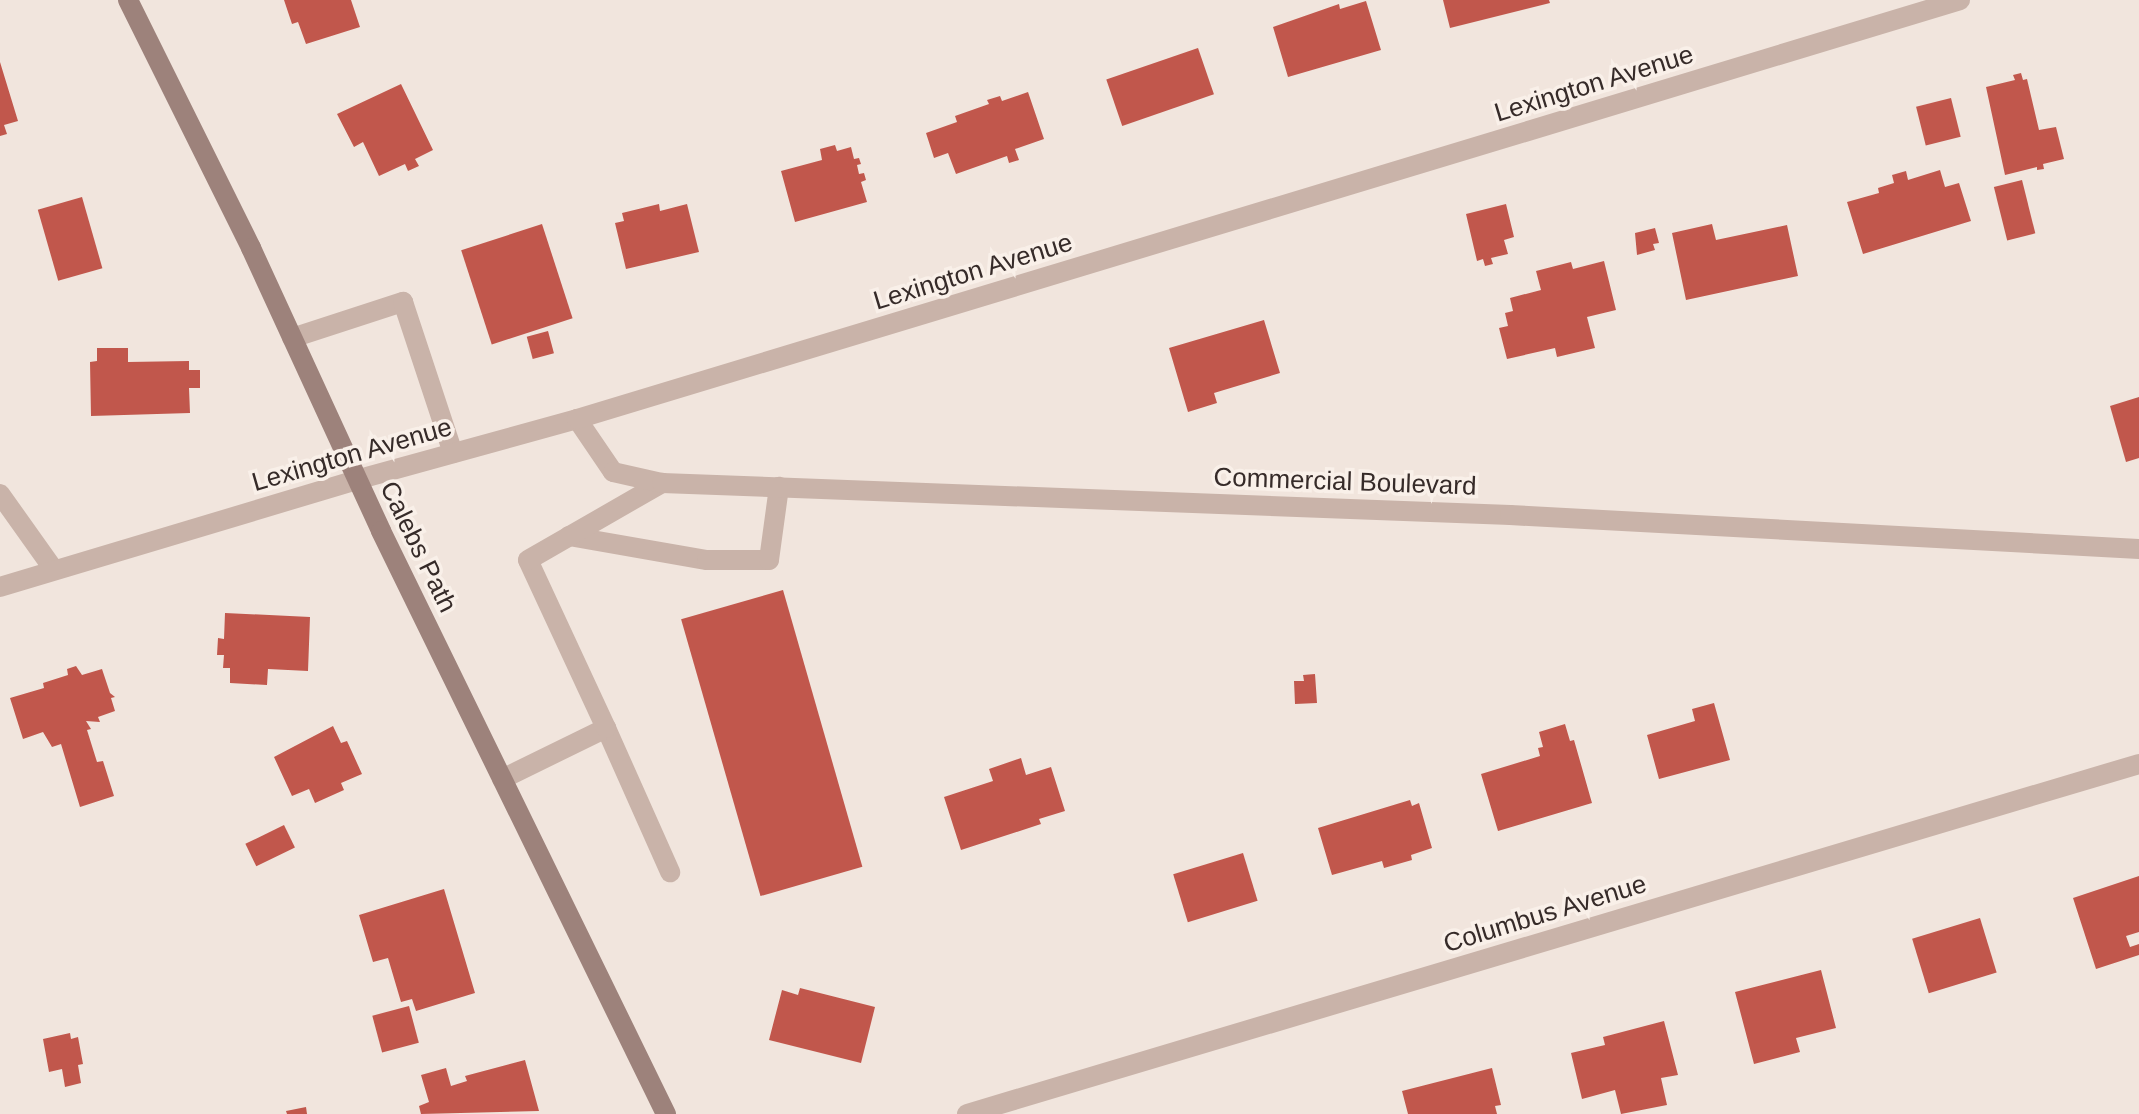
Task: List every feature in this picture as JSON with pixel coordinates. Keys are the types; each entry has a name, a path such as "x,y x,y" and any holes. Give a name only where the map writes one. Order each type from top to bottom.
{"street":[{"name":"Calebs Path","path":"128,0 292,338 356,480 666,1114"},
{"name":"Lexington Avenue","path":"0,587 356,480 577,419 1960,0"},
{"path":"292,338 403,302 453,453"},
{"name":"Commercial Boulevard","path":"577,419 613,472 662,483 1510,515 2139,549"},
{"path":"662,483 528,560 670,872"},
{"path":"569,536 707,560 769,560 779,487"},
{"path":"0,494 54,570"},
{"path":"502,779 606,728"},
{"name":"Columbus Avenue","path":"967,1114 2139,764"}],"building":[{"path":"284,0 351,0 360,27 306,44 298,22 292,24"},
{"path":"1443,0 1549,0 1550,3 1450,28"},
{"path":"1366,1 1381,50 1288,77 1273,27 1339,4 1340,9"},
{"path":"1198,48 1214,94 1122,126 1106,80"},
{"path":"0,62 18,121 4,125 7,134 0,136"},
{"path":"2021,73 2023,80 2027,79 2039,130 2056,127 2064,159 2043,164 2044,169 2037,170 2037,167 2005,175 1986,87 2015,80 2013,75"},
{"path":"401,84 433,150 415,159 419,166 408,171 405,164 379,176 363,142 354,147 337,114"},
{"path":"1028,92 1044,139 1015,149 1019,160 1009,163 1007,156 956,174 948,153 934,158 926,133 957,122 955,116 989,104 987,100 1000,96 1002,101"},
{"path":"1951,98 1961,137 1926,146 1916,107"},
{"path":"835,145 837,151 851,147 854,159 859,158 861,164 857,165 859,174 864,173 866,180 861,182 867,202 795,222 781,171 822,160 820,149"},
{"path":"1940,170 1945,187 1959,183 1971,221 1863,254 1847,202 1879,193 1878,188 1894,183 1892,175 1906,171 1908,180"},
{"path":"2022,180 2035,233 2007,240 1994,187"},
{"path":"82,197 102,268 58,281 38,210"},
{"path":"659,204 660,211 687,204 699,252 626,269 615,223 624,221 622,213"},
{"path":"1506,204 1514,237 1504,240 1508,254 1491,258 1493,264 1485,266 1483,259 1477,261 1466,214"},
{"path":"542,224 573,318 492,344 461,250"},
{"path":"1712,224 1716,240 1787,225 1798,276 1686,300 1672,233"},
{"path":"1655,228 1659,243 1653,244 1655,250 1637,255 1635,233"},
{"path":"1604,261 1616,310 1587,317 1595,348 1557,357 1555,348 1507,359 1499,328 1508,326 1505,313 1513,311 1510,298 1541,290 1536,271 1571,262 1573,269"},
{"path":"1264,320 1280,373 1214,393 1217,403 1188,412 1169,348"},
{"path":"548,331 554,353 533,359 527,337"},
{"path":"97,348 128,348 128,362 189,361 189,370 200,370 200,388 189,388 190,413 91,416 90,362 97,361"},
{"path":"2139,397 2139,458 2126,462 2110,406"},
{"path":"783,590 862,867 760,896 681,619"},
{"path":"225,613 310,617 308,671 268,669 267,685 230,683 230,668 223,668 224,655 217,655 218,638 224,639"},
{"path":"76,666 82,675 102,669 110,693 115,697 111,698 115,711 98,717 100,722 86,721 91,729 87,730 97,762 103,761 114,796 80,807 61,744 52,747 43,732 23,739 10,698 44,688 43,683 68,675 67,669"},
{"path":"1315,674 1317,703 1295,704 1294,681 1304,681 1303,675"},
{"path":"1714,703 1730,760 1659,779 1647,735 1695,721 1692,709"},
{"path":"1565,724 1570,741 1574,740 1592,803 1498,831 1481,774 1540,756 1538,748 1543,747 1539,732"},
{"path":"333,726 341,743 347,741 362,774 341,783 344,790 315,803 309,789 292,796 274,757"},
{"path":"1021,758 1026,775 1051,767 1065,811 1039,819 1041,824 961,850 944,797 993,781 989,769"},
{"path":"1410,800 1412,806 1419,803 1432,848 1411,855 1412,860 1384,868 1382,861 1332,875 1318,828"},
{"path":"284,825 295,847 256,866 245,844"},
{"path":"1243,853 1258,901 1188,922 1173,874"},
{"path":"2139,876 2139,932 2126,936 2130,947 2139,944 2139,955 2096,969 2073,898"},
{"path":"444,889 475,993 416,1011 412,999 401,1002 388,958 373,962 359,915"},
{"path":"1980,918 1997,973 1929,993 1912,939"},
{"path":"1821,970 1836,1028 1796,1038 1800,1052 1754,1064 1735,992"},
{"path":"800,988 875,1007 861,1063 769,1040 782,990 798,995"},
{"path":"409,1006 419,1043 382,1053 372,1016"},
{"path":"1664,1021 1678,1075 1661,1078 1667,1105 1621,1114 1615,1090 1582,1099 1571,1053 1605,1045 1603,1037"},
{"path":"70,1033 71,1039 78,1037 83,1064 78,1065 81,1083 65,1087 62,1069 49,1072 43,1039"},
{"path":"525,1060 539,1111 421,1114 419,1106 429,1102 421,1075 446,1068 451,1086 467,1081 465,1076"},
{"path":"1492,1068 1501,1105 1495,1106 1497,1114 1408,1114 1402,1091"},
{"path":"306,1107 307,1114 287,1114 286,1111"}]}
